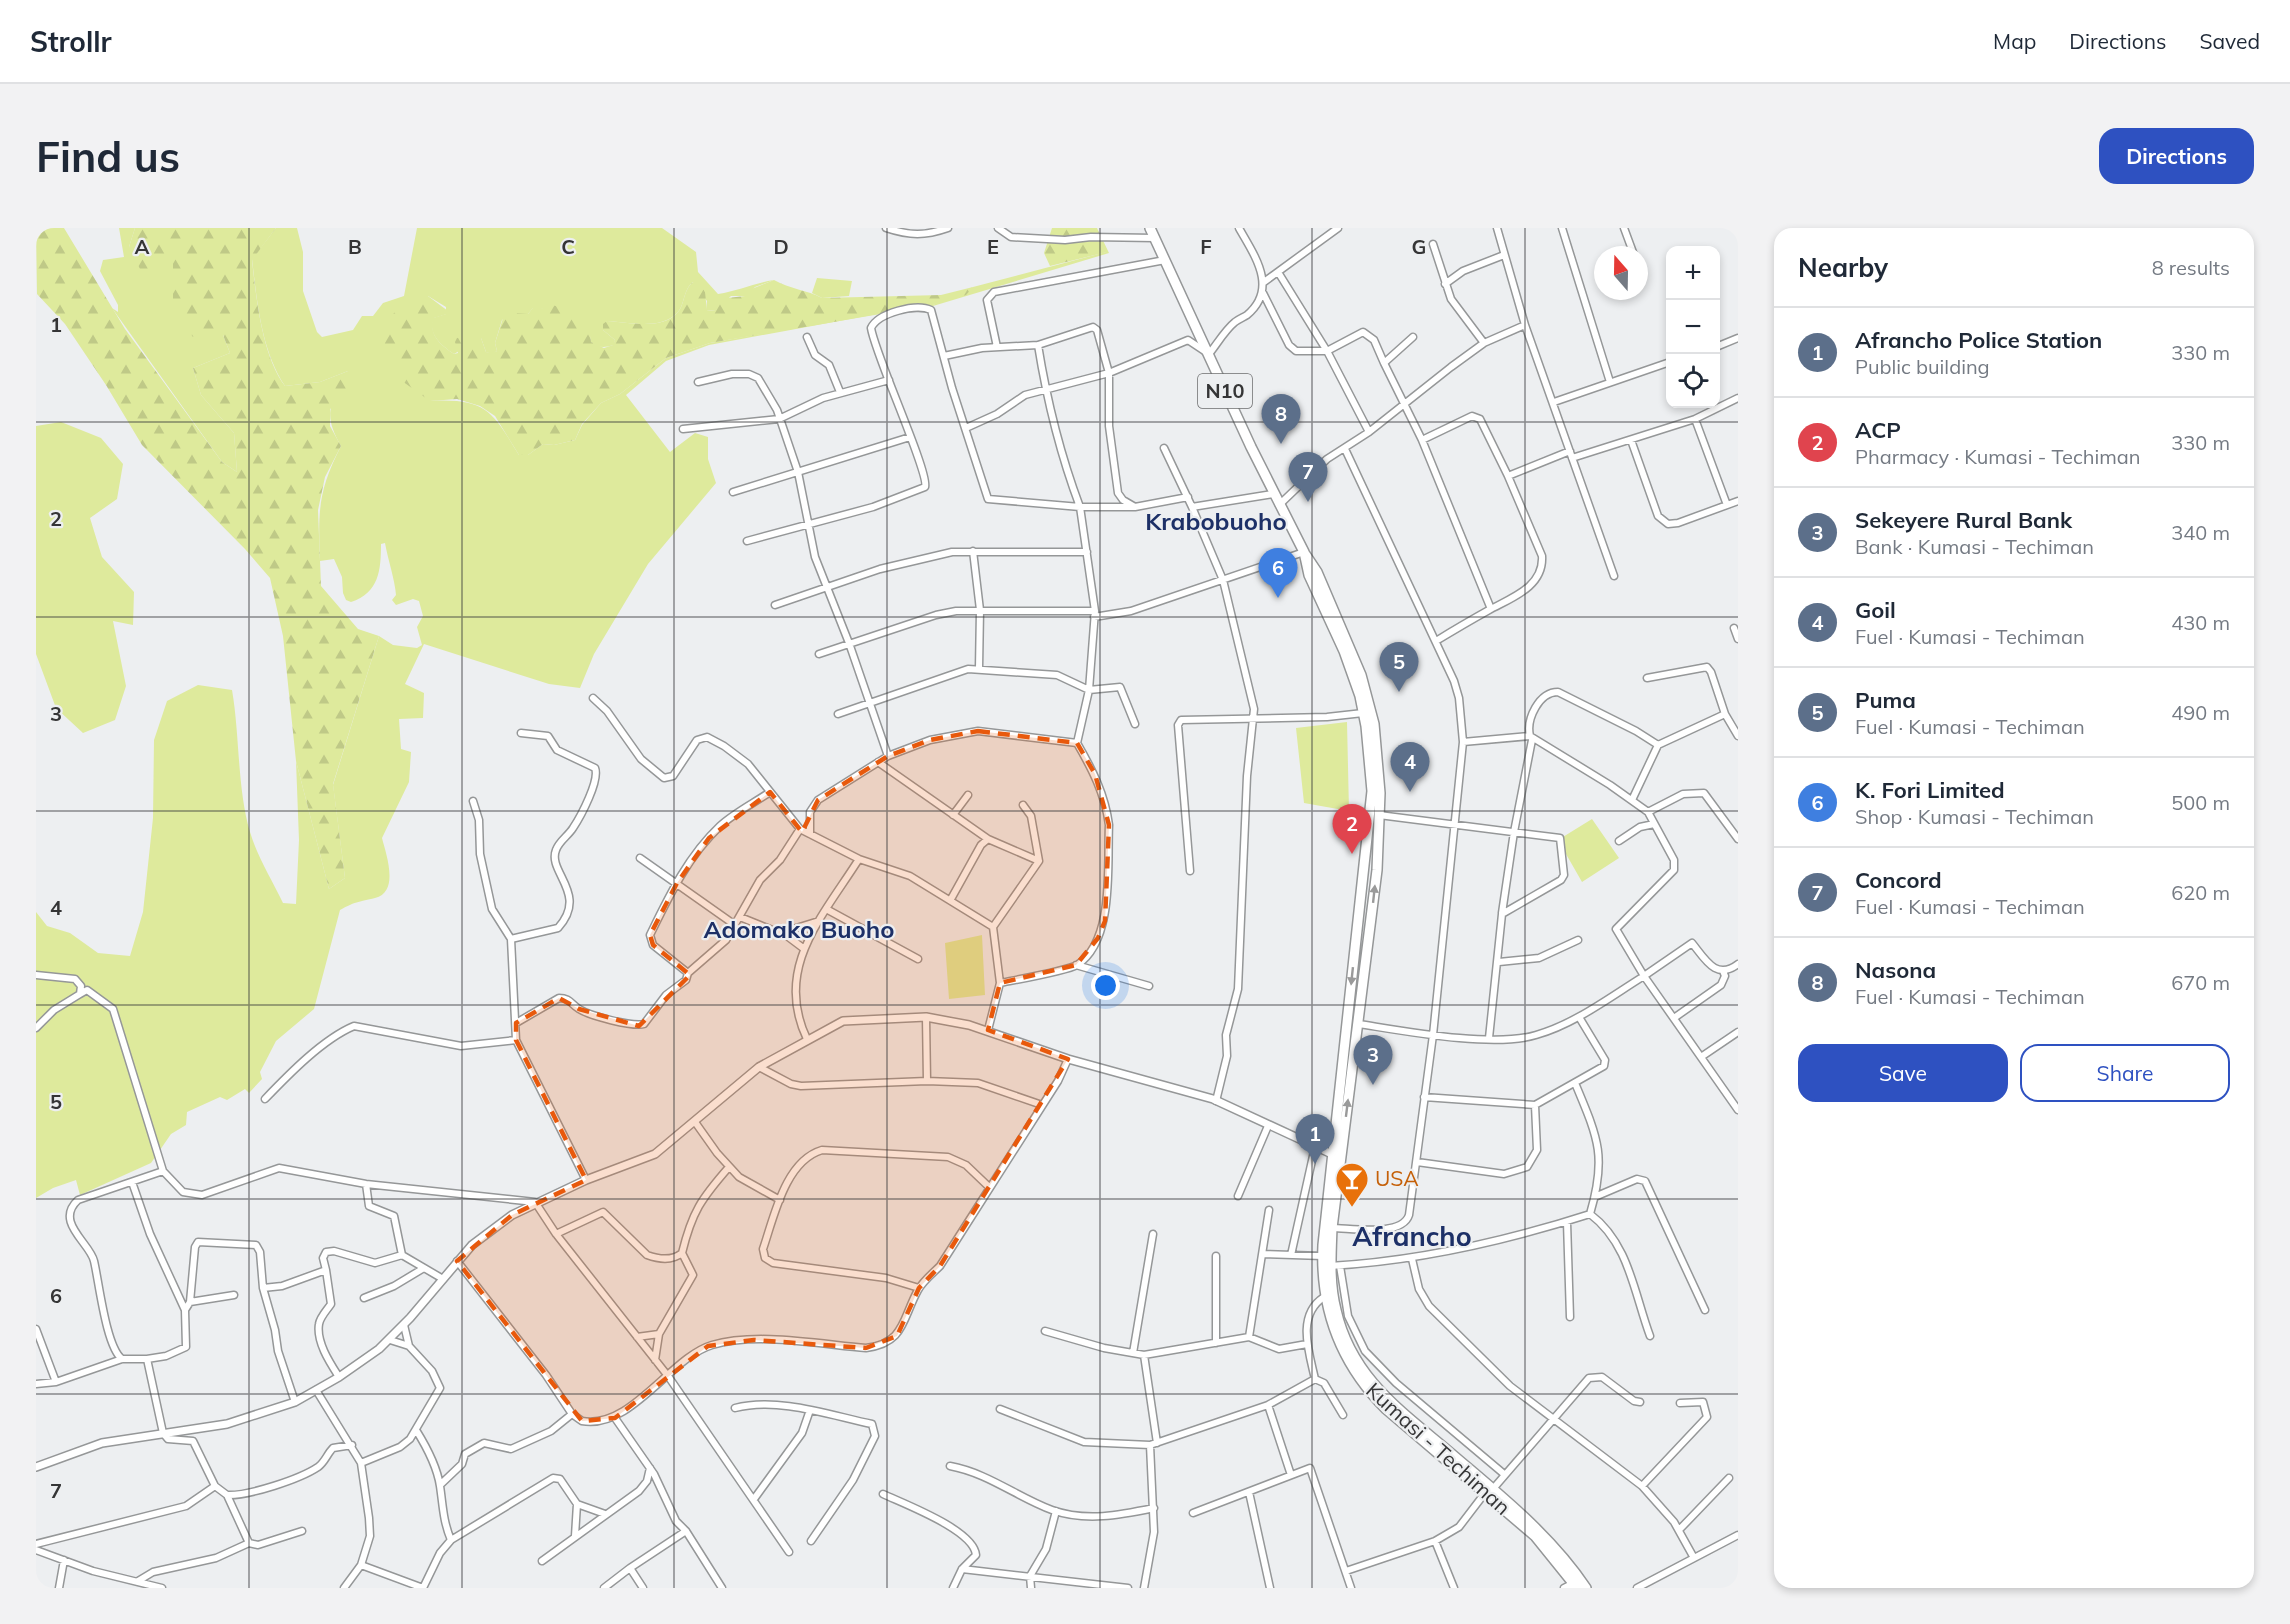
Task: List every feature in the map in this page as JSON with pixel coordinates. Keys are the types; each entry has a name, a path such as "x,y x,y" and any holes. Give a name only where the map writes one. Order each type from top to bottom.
{"highway":[{"name":"Kumasi - Techiman","path":"1150,228 1279,505 1304,552 1309,575 1354,676 1364,713 1369,744 1372,791 1332,1154 1323,1256 1324,1297 1339,1344 1366,1390 1489,1492 1535,1536 1576,1586"},
{"name":"N10","path":"1304,552 1320,577 1361,675 1378,751 1379,815 1371,923 1332,1228 1335,1266 1333,1296 1339,1322 1346,1341 1365,1375 1384,1398 1489,1492 1555,1546 1586,1588"},
{"path":"1358,922 1371,923"}],"street":[{"path":"886,228 912,236 928,235 948,228"},
{"path":"998,228 1011,237 1065,240 1091,237 1155,238"},
{"path":"966,428 997,414 1025,395 1109,373 1188,340 1209,354 1236,321 1254,308 1263,293 1264,282 1259,265 1239,228"},
{"path":"1264,282 1338,228"},
{"path":"1498,228 1525,325 1614,576"},
{"path":"1562,228 1610,382"},
{"path":"1624,228 1631,246"},
{"path":"1432,244 1451,299 1484,343"},
{"path":"1445,284 1463,271 1504,255"},
{"path":"997,347 987,300 994,292 1165,260"},
{"path":"1278,272 1327,351 1369,432"},
{"path":"1263,293 1289,345 1296,351 1327,351 1363,332 1374,340 1422,440 1491,609"},
{"path":"747,541 873,507 925,487 927,482 921,461 910,437 871,328 880,318 917,308 931,310 988,499 1080,507 1135,507 1188,497"},
{"path":"1279,505 1327,459 1369,432 1484,343 1525,325"},
{"path":"944,356 997,347 1038,345 1093,327 1097,330 1109,373 1109,426 1118,493 1135,507"},
{"path":"807,337 815,355 829,365 840,392"},
{"path":"1384,363 1413,337"},
{"path":"1720,346 1738,339"},
{"path":"1038,345 1045,389 1063,463 1080,507 1095,614 1089,690 1077,743 1095,774 1109,825 1105,921 1090,951 1076,965"},
{"path":"1554,402 1666,364"},
{"path":"698,382 732,374 749,374 758,378 777,410 798,472 815,557 828,586 888,756"},
{"path":"683,429 779,419 808,403 840,392 889,380"},
{"path":"1508,476 1571,455 1631,440 1695,420 1737,399"},
{"path":"1422,440 1472,416 1483,423 1542,556 1543,565 1531,584 1521,594 1436,641"},
{"path":"1695,420 1727,505"},
{"path":"734,492 910,437"},
{"path":"1631,440 1658,516 1668,524 1678,523 1738,501"},
{"path":"1164,447 1188,497 1222,580 1252,693 1254,719 1246,776 1238,989 1226,1035 1227,1056 1216,1101"},
{"path":"1332,1228 1390,1229 1405,1223 1409,1215 1433,1035 1463,742 1459,698 1436,641 1345,449"},
{"path":"1192,507 1274,494"},
{"path":"775,605 828,586 928,556 973,551 1087,552"},
{"path":"973,551 980,610 979,668"},
{"path":"819,654 936,615 980,610 1095,614 1131,611 1304,552"},
{"path":"1734,628 1738,639"},
{"path":"1647,678 1707,667 1711,672 1725,714 1738,736"},
{"path":"838,714 951,673 979,668 1057,675 1089,690 1120,687 1135,724"},
{"path":"1489,1038 1499,962 1502,914 1531,738 1529,727 1541,698 1548,693 1558,692 1636,731 1658,745"},
{"path":"593,698 607,711 641,759 664,778 674,776 697,740 707,737 724,746 748,764 800,829 860,859 910,876 951,899 993,927"},
{"path":"1190,871 1178,725 1183,719 1327,717 1364,713"},
{"path":"1632,800 1658,745 1725,714"},
{"path":"810,834 810,813 813,805 888,756 930,740 978,731 1077,743"},
{"path":"511,939 558,928 562,923 570,896 569,888 559,872 554,854 557,846 573,829 591,793 597,772 596,768 557,750 548,736 521,733"},
{"path":"1463,742 1531,738 1648,812 1674,860 1674,870 1616,929 1644,976 1737,1107"},
{"path":"878,762 988,839 1038,861"},
{"path":"1648,812 1683,794 1692,791 1704,792 1738,838"},
{"path":"688,973 653,945 650,935 677,883 694,857 723,824 770,792"},
{"path":"953,815 968,795"},
{"path":"472,801 479,820 480,854 492,909 511,939 516,1040 586,1180"},
{"path":"988,1030 1000,983 993,927 1038,861 1031,816 1023,805"},
{"path":"1379,815 1560,838 1564,875 1556,884 1502,914"},
{"path":"1619,841 1640,827 1654,824"},
{"path":"516,1023 559,998 566,998 579,1009 639,1026 649,1020 666,995 686,980 688,973 716,951 740,917 760,880 780,860 800,829"},
{"path":"951,899 981,845 988,839"},
{"path":"640,858 735,925"},
{"path":"807,1039 796,1010 798,965 803,948 860,859"},
{"path":"828,910 918,959"},
{"path":"740,917 779,933 803,948"},
{"path":"779,933 820,921"},
{"path":"1499,962 1539,958 1578,940"},
{"path":"1359,1024 1433,1035 1489,1038 1534,1036 1579,1017 1692,944 1712,968 1723,971 1738,964"},
{"path":"1000,983 1076,965 1149,986"},
{"path":"1674,1018 1721,985 1725,976 1723,971"},
{"path":"36,975 75,980 81,986 80,994"},
{"path":"36,1028 54,1010 87,990 113,1009 163,1171 183,1192 202,1195 279,1168 366,1184 536,1202"},
{"path":"36,1467 102,1443 227,1424 295,1402 339,1377 390,1340 457,1261 498,1225 536,1202 586,1180 656,1154 759,1067 843,1021 926,1017 988,1030 1068,1059 1174,1087 1216,1101 1332,1154"},
{"path":"926,1017 927,1081"},
{"path":"1424,1096 1535,1104 1603,1068 1605,1063 1579,1017"},
{"path":"265,1099 289,1074 331,1040 354,1026 461,1046 516,1040"},
{"path":"1701,1057 1738,1032"},
{"path":"565,1422 615,1418 699,1350 720,1342 754,1340 866,1348 878,1346 897,1336 919,1288 940,1266 988,1186 1042,1105 1068,1059"},
{"path":"759,1067 791,1084 801,1086 927,1081 978,1083 1042,1105"},
{"path":"1575,1083 1594,1128 1600,1163 1597,1196 1590,1215"},
{"path":"1417,1162 1504,1174 1527,1167 1537,1150 1535,1104"},
{"path":"695,1122 739,1177 780,1200"},
{"path":"1238,1196 1268,1126"},
{"path":"1292,1255 1316,1147"},
{"path":"919,1288 886,1278 773,1263 765,1258 763,1249 780,1200 792,1176 812,1153 822,1150 948,1157 966,1165 988,1186"},
{"path":"655,1360 659,1334 692,1280 691,1269 682,1254 690,1219 705,1194 729,1167"},
{"path":"122,1359 116,1352 104,1315 94,1260 75,1236 71,1214 73,1205 78,1200 163,1171"},
{"path":"1597,1196 1637,1179 1645,1180 1706,1310"},
{"path":"36,1384 56,1382 122,1359 166,1356 186,1347 185,1310 150,1234 132,1182"},
{"path":"366,1184 369,1206 394,1216 402,1255"},
{"path":"536,1202 556,1234 668,1376 789,1552"},
{"path":"1249,1337 1264,1254 1269,1210"},
{"path":"556,1234 603,1212 647,1255 670,1258 682,1254"},
{"path":"1504,1474 1396,1383 1365,1351 1348,1316 1335,1266 1412,1259 1590,1215"},
{"path":"1590,1215 1602,1224 1623,1253 1650,1336"},
{"path":"1567,1222 1570,1317"},
{"path":"1133,1353 1153,1234"},
{"path":"185,1310 190,1302 195,1247 198,1242 256,1245 260,1252 263,1288 276,1330 278,1351 295,1402"},
{"path":"339,1377 324,1349 319,1332 321,1318 331,1304 323,1258 327,1252 334,1251 375,1263 402,1255 443,1279"},
{"path":"1264,1254 1323,1256"},
{"path":"1216,1257 1216,1343"},
{"path":"1412,1259 1419,1289 1429,1306 1502,1378 1642,1486 1679,1530 1694,1558"},
{"path":"457,1261 546,1375 572,1414 582,1421"},
{"path":"364,1298 394,1286 424,1268"},
{"path":"263,1288 282,1286 326,1270"},
{"path":"190,1302 234,1295"},
{"path":"1315,1379 1307,1344 1309,1312 1324,1297"},
{"path":"361,1463 400,1448 416,1430 440,1388 432,1371 409,1346 404,1325"},
{"path":"36,1329 56,1382"},
{"path":"1046,1331 1104,1348 1144,1355 1249,1337 1279,1348 1307,1344"},
{"path":"637,1337 659,1334"},
{"path":"390,1340 409,1346"},
{"path":"1144,1355 1153,1444 1154,1508 1154,1532 1144,1588"},
{"path":"147,1359 163,1432 168,1439 194,1441 215,1486 227,1495 249,1543"},
{"path":"1346,1571 1435,1541 1459,1527 1584,1382 1598,1376 1640,1402"},
{"path":"1000,1409 1084,1442 1153,1444 1268,1405 1315,1379"},
{"path":"1315,1379 1324,1383 1343,1415"},
{"path":"316,1390 361,1463 370,1536 361,1565 344,1588"},
{"path":"1642,1486 1707,1417 1703,1402 1680,1402"},
{"path":"735,1408 756,1403 810,1410 872,1424 875,1436 853,1480 811,1541"},
{"path":"1268,1405 1290,1475"},
{"path":"754,1499 802,1433 810,1410"},
{"path":"440,1485 462,1464 465,1454 484,1443 512,1449 565,1422 572,1414"},
{"path":"615,1418 650,1468 669,1509 686,1531 722,1588"},
{"path":"416,1430 432,1460 440,1485 443,1521 451,1540"},
{"path":"227,1495 244,1493 299,1476 318,1467 333,1448 352,1445"},
{"path":"950,1466 975,1472 1056,1511 1102,1517 1154,1508"},
{"path":"542,1561 644,1486 650,1468"},
{"path":"1193,1513 1309,1468 1312,1470 1351,1588"},
{"path":"361,1565 423,1588 440,1554 451,1540 553,1478 560,1479 577,1504 605,1514"},
{"path":"1679,1530 1729,1478"},
{"path":"36,1544 186,1506 215,1486"},
{"path":"1249,1492 1270,1588"},
{"path":"883,1494 947,1524 973,1545 976,1555 962,1569 953,1588"},
{"path":"575,1536 577,1504"},
{"path":"1031,1588 1030,1576 1046,1549 1056,1511"},
{"path":"138,1581 153,1572 216,1558 249,1543 258,1545 302,1531"},
{"path":"604,1588 686,1531"},
{"path":"1637,1588 1738,1536"},
{"path":"1435,1541 1454,1588"},
{"path":"36,1550 93,1571 162,1588"},
{"path":"59,1588 64,1560"},
{"path":"630,1568 643,1588"},
{"path":"962,1569 1128,1588"},
{"path":"1564,1588 1576,1586"}],"highlighted area":[{"path":"978,731 1077,743 1095,774 1109,825 1105,921 1098,938 1076,965 1000,983 988,1030 1068,1059 940,1266 919,1288 897,1336 866,1348 754,1340 708,1346 615,1418 582,1421 457,1261 512,1215 586,1180 516,1040 516,1023 559,998 579,1009 639,1026 690,975 653,945 650,935 677,883 709,838 770,792 802,832 818,800 888,756 930,740"}],"green space":[{"path":"36,228 64,228 125,329 222,462 237,472 234,433 201,395 193,368 230,353 223,335 193,337 173,311 173,262 141,271 129,247 135,228 276,228 252,260 261,325 277,373 285,386 320,382 348,371 354,394 330,409 330,426 341,446 325,477 318,510 321,586 358,629 379,636 333,784 345,878 329,889 296,761 283,636 270,578 245,549 142,445 106,385 65,324 37,294"},
{"path":"119,228 135,228 129,247 173,262 223,335 230,353 193,368 201,395 234,433 237,472 222,462 112,308 118,312 118,305 100,271 103,260 124,257"},
{"path":"276,228 297,228 303,252 303,291 317,332 322,337 353,330 362,316 373,316 383,303 404,296 417,228 662,228 696,252 698,272 718,294 774,280 755,287 746,296 731,296 716,310 706,311 707,301 693,282 687,289 678,312 663,322 644,324 607,321 603,330 615,340 614,345 607,347 596,345 591,342 590,336 543,309 533,308 528,314 511,314 502,320 495,343 497,351 492,354 486,352 481,338 454,354 445,347 434,334 432,324 433,318 446,314 446,307 428,296 430,401 464,402 485,410 502,428 519,455 528,455 543,444 554,445 575,440 582,425 601,403 620,394 666,358 710,343 926,304 933,305 973,287 1106,252 1097,228 1109,253 933,306 926,305 709,345 666,361 626,395 670,452 695,433 708,437 708,459 716,483 648,564 594,654 580,688 549,684 424,644 405,684 424,693 423,718 399,719 401,749 411,752 409,782 382,838 389,872 387,888 383,894 375,898 354,903 340,910 314,1009 276,1041 260,1072 262,1079 249,1093 245,1089 227,1100 220,1097 187,1112 186,1125 171,1134 151,1163 80,1195 76,1180 53,1188 36,1198 36,912 47,926 70,933 98,953 130,956 143,912 153,818 154,740 167,701 198,685 232,690 243,798 250,832 283,903 296,904 299,840 296,761 329,889 345,878 333,785 379,636 393,645 417,648 422,645 417,627 423,616 419,601 413,599 396,605 392,600 396,595 385,543 381,544 379,571 373,587 368,593 351,602 346,600 343,593 342,577 334,559 320,561 321,502 333,462 341,446 331,424 331,408 348,371 320,382 285,386 277,372 261,325 252,259"},
{"path":"1052,228 1097,228 1107,252 1050,266 1044,253"},
{"path":"817,278 852,281 849,296 822,298 812,293"},
{"path":"774,280 822,298 941,295 973,287 966,295 933,305 710,343 666,358 620,394 601,403 582,424 575,440 554,445 543,444 528,455 519,455 495,416 480,406 457,399 430,401 402,381 383,340 384,321 412,299 428,296 448,311 447,314 434,318 433,330 440,343 454,354 458,353 455,342 457,338 473,335 481,338 486,352 497,351 495,343 505,312 528,314 535,305 543,309 548,304 578,315 587,325 591,342 604,348 613,345 615,340 603,330 603,324 607,321 645,324 663,322 678,312 687,289 693,282 700,284 705,292 707,311 716,310 718,299 745,296 749,290"},
{"path":"61,422 101,438 123,464 117,499 90,518 102,557 134,592 133,625 113,621 126,686 115,720 83,733 56,708 36,654 36,426"},
{"path":"1347,722 1349,811 1304,803 1296,728"},
{"path":"1592,819 1619,858 1582,882 1558,840"},
{"path":"982,935 985,995 949,999 945,943"}],"place":[{"name":"Nasona","path":"1281,444"},
{"name":"Concord","path":"1308,502"},
{"name":"K. Fori Limited","path":"1278,598"},
{"name":"Puma","path":"1399,692"},
{"name":"Goil","path":"1410,792"},
{"name":"ACP","path":"1352,854"},
{"name":"Sekeyere Rural Bank","path":"1373,1085"},
{"name":"Afrancho Police Station","path":"1315,1164"},
{"name":"USA","path":"1352,1208"}],"district":[{"name":"Krabobuoho","path":"1216,522"},
{"name":"Adomako Buoho","path":"799,930"},
{"name":"Afrancho","path":"1412,1237"}]}
